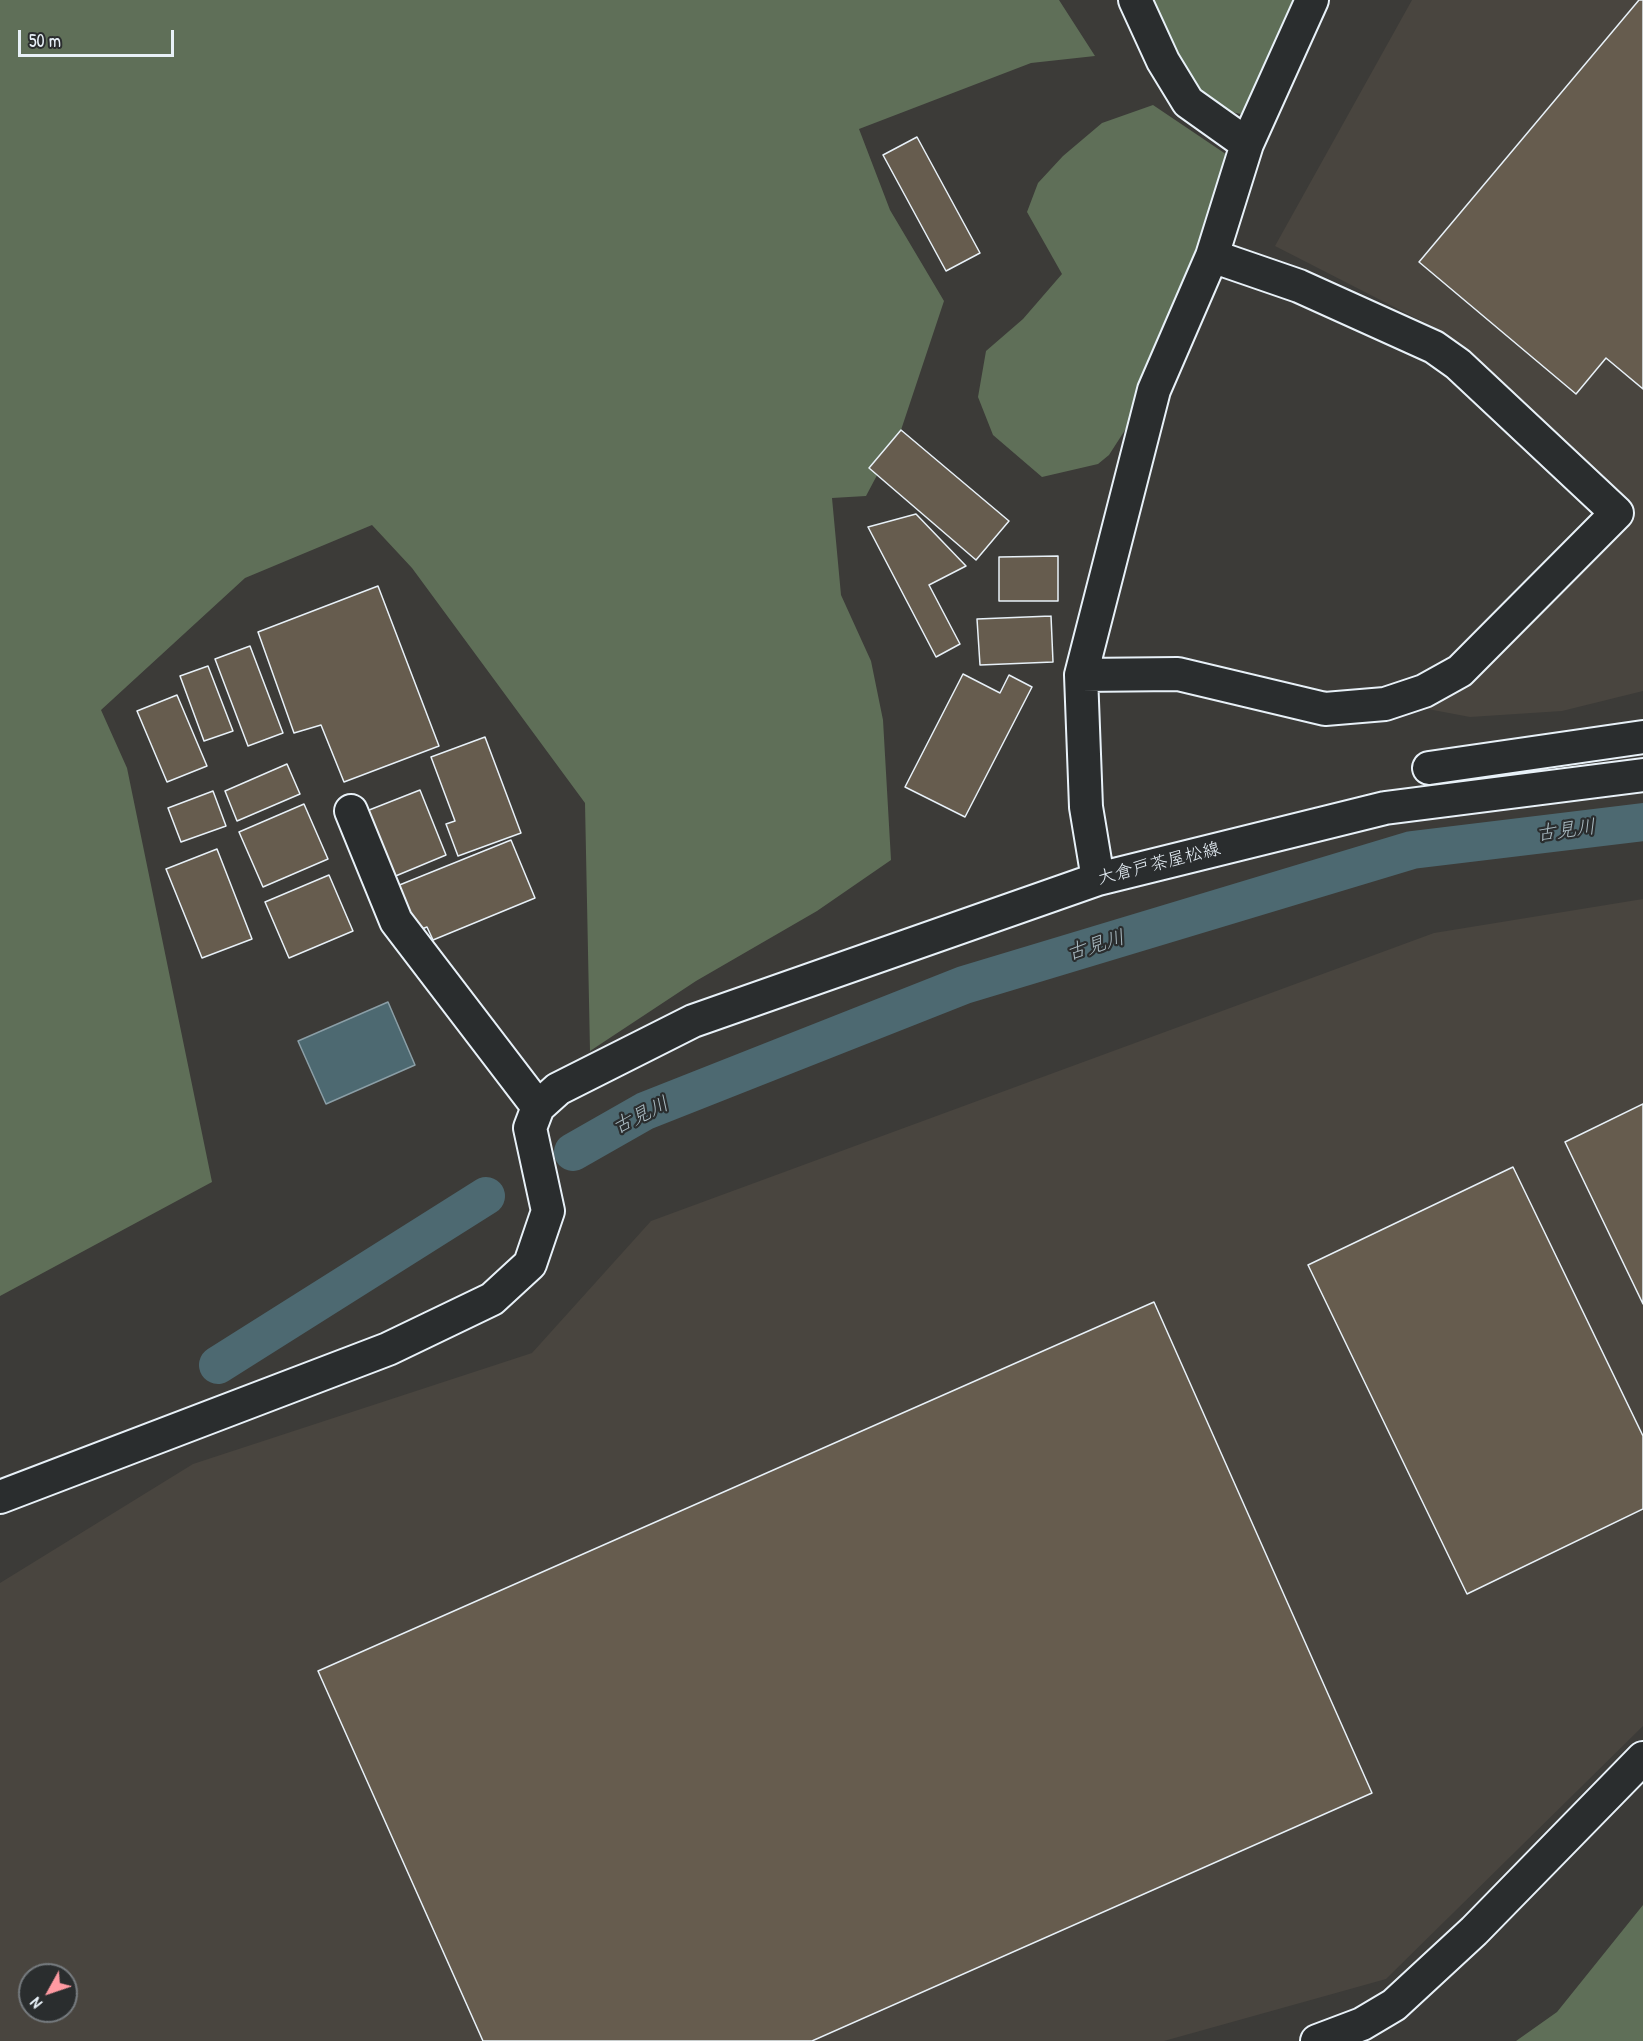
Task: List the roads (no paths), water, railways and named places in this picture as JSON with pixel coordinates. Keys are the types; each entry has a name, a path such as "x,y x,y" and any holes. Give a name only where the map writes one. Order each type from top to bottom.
{"street":[{"path":"1135,0 1163,61 1188,102 1247,144"},
{"path":"1098,879 1086,807 1081,675 1154,390 1212,256 1247,144 1312,0"},
{"path":"1081,675 1178,674 1325,709 1385,704 1424,691 1460,670 1617,513 1458,364 1434,346 1299,286 1212,256"},
{"path":"1429,768 1643,737"},
{"name":"大倉戸茶屋松線","path":"538,1107 558,1089 693,1021 1098,879 1384,808 1643,775"},
{"path":"0,1497 388,1349 492,1299 530,1264 548,1211 530,1128 538,1107 396,921 351,811"},
{"path":"1317,2041 1362,2024 1394,2006 1474,1931 1643,1758"}],"water":[{"path":"388,1002 415,1065 326,1104 298,1041"}],"waterway":[{"name":"古見川","path":"573,1152 645,1111 964,985 1412,850 1643,822"},
{"name":"古見川","path":"218,1365 486,1196"}]}
